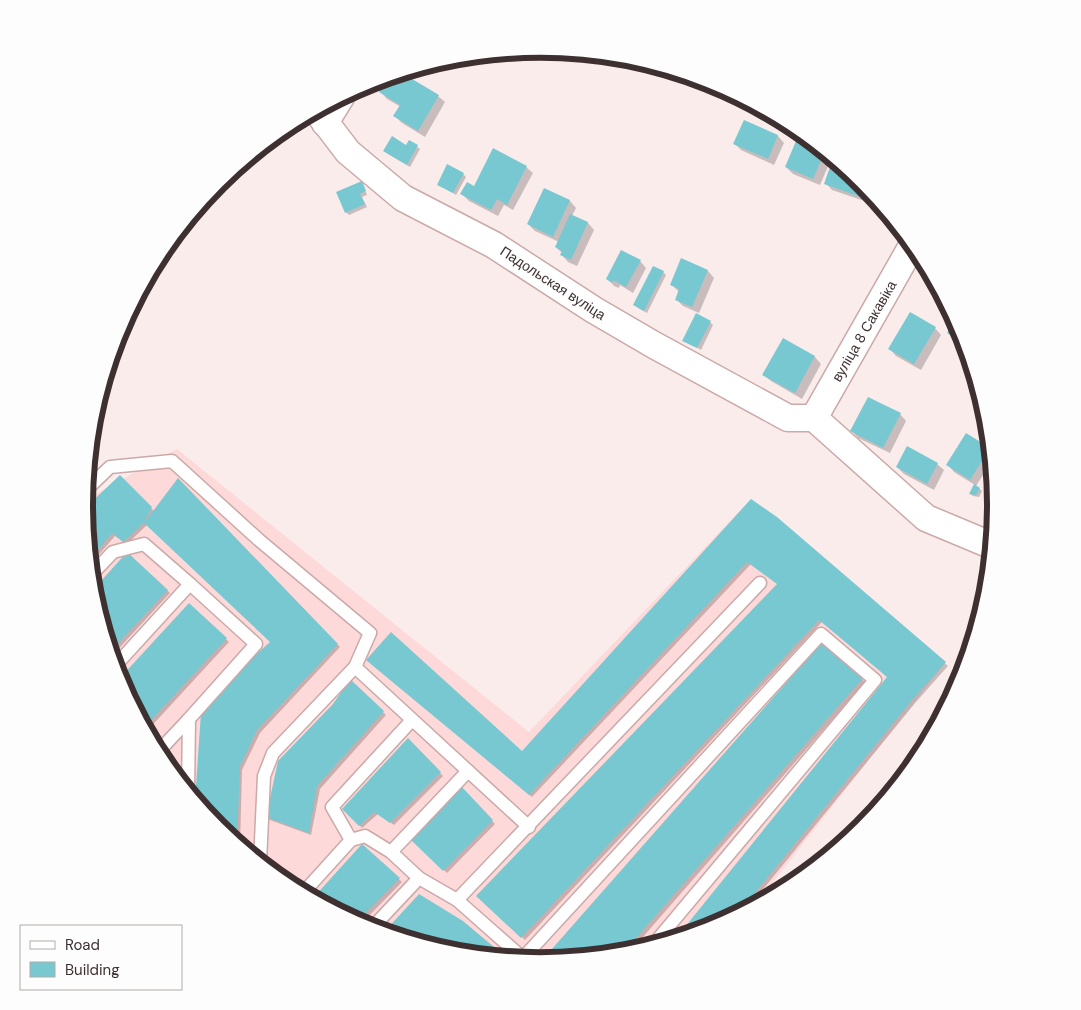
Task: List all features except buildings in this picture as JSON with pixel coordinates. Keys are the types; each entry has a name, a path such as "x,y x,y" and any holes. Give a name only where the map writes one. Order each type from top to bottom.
{"street":[{"name":"Падольская вуліца","path":"321,117 348,152 403,198 494,245 594,310 788,418 814,418"},
{"name":"вуліца 8 Сакавіка","path":"814,418 909,251"},
{"path":"814,418 926,518 986,543"}],"lane":[{"path":"94,483 110,467 172,461 259,540 370,633 355,667 273,753 264,776 260,854"},
{"path":"98,568 113,552 144,544 256,644 163,746"},
{"path":"457,900 529,827 760,583"},
{"path":"121,660 190,584"},
{"path":"530,952 821,634 875,680 661,936"},
{"path":"355,667 529,827"},
{"path":"188,781 189,719"},
{"path":"352,840 332,807 412,720"},
{"path":"391,852 468,771"},
{"path":"308,887 352,840 365,836 391,852 418,878 457,900 516,952"},
{"path":"378,922 418,878"}],"shaded area":[{"path":"177,449 529,732 751,499 946,662 764,893 684,929 628,944 599,949 570,952 511,952 453,944 397,929 317,893 268,860 245,841 204,800 185,777 168,754 139,703 117,649 108,621 97,563 93,495"}]}
